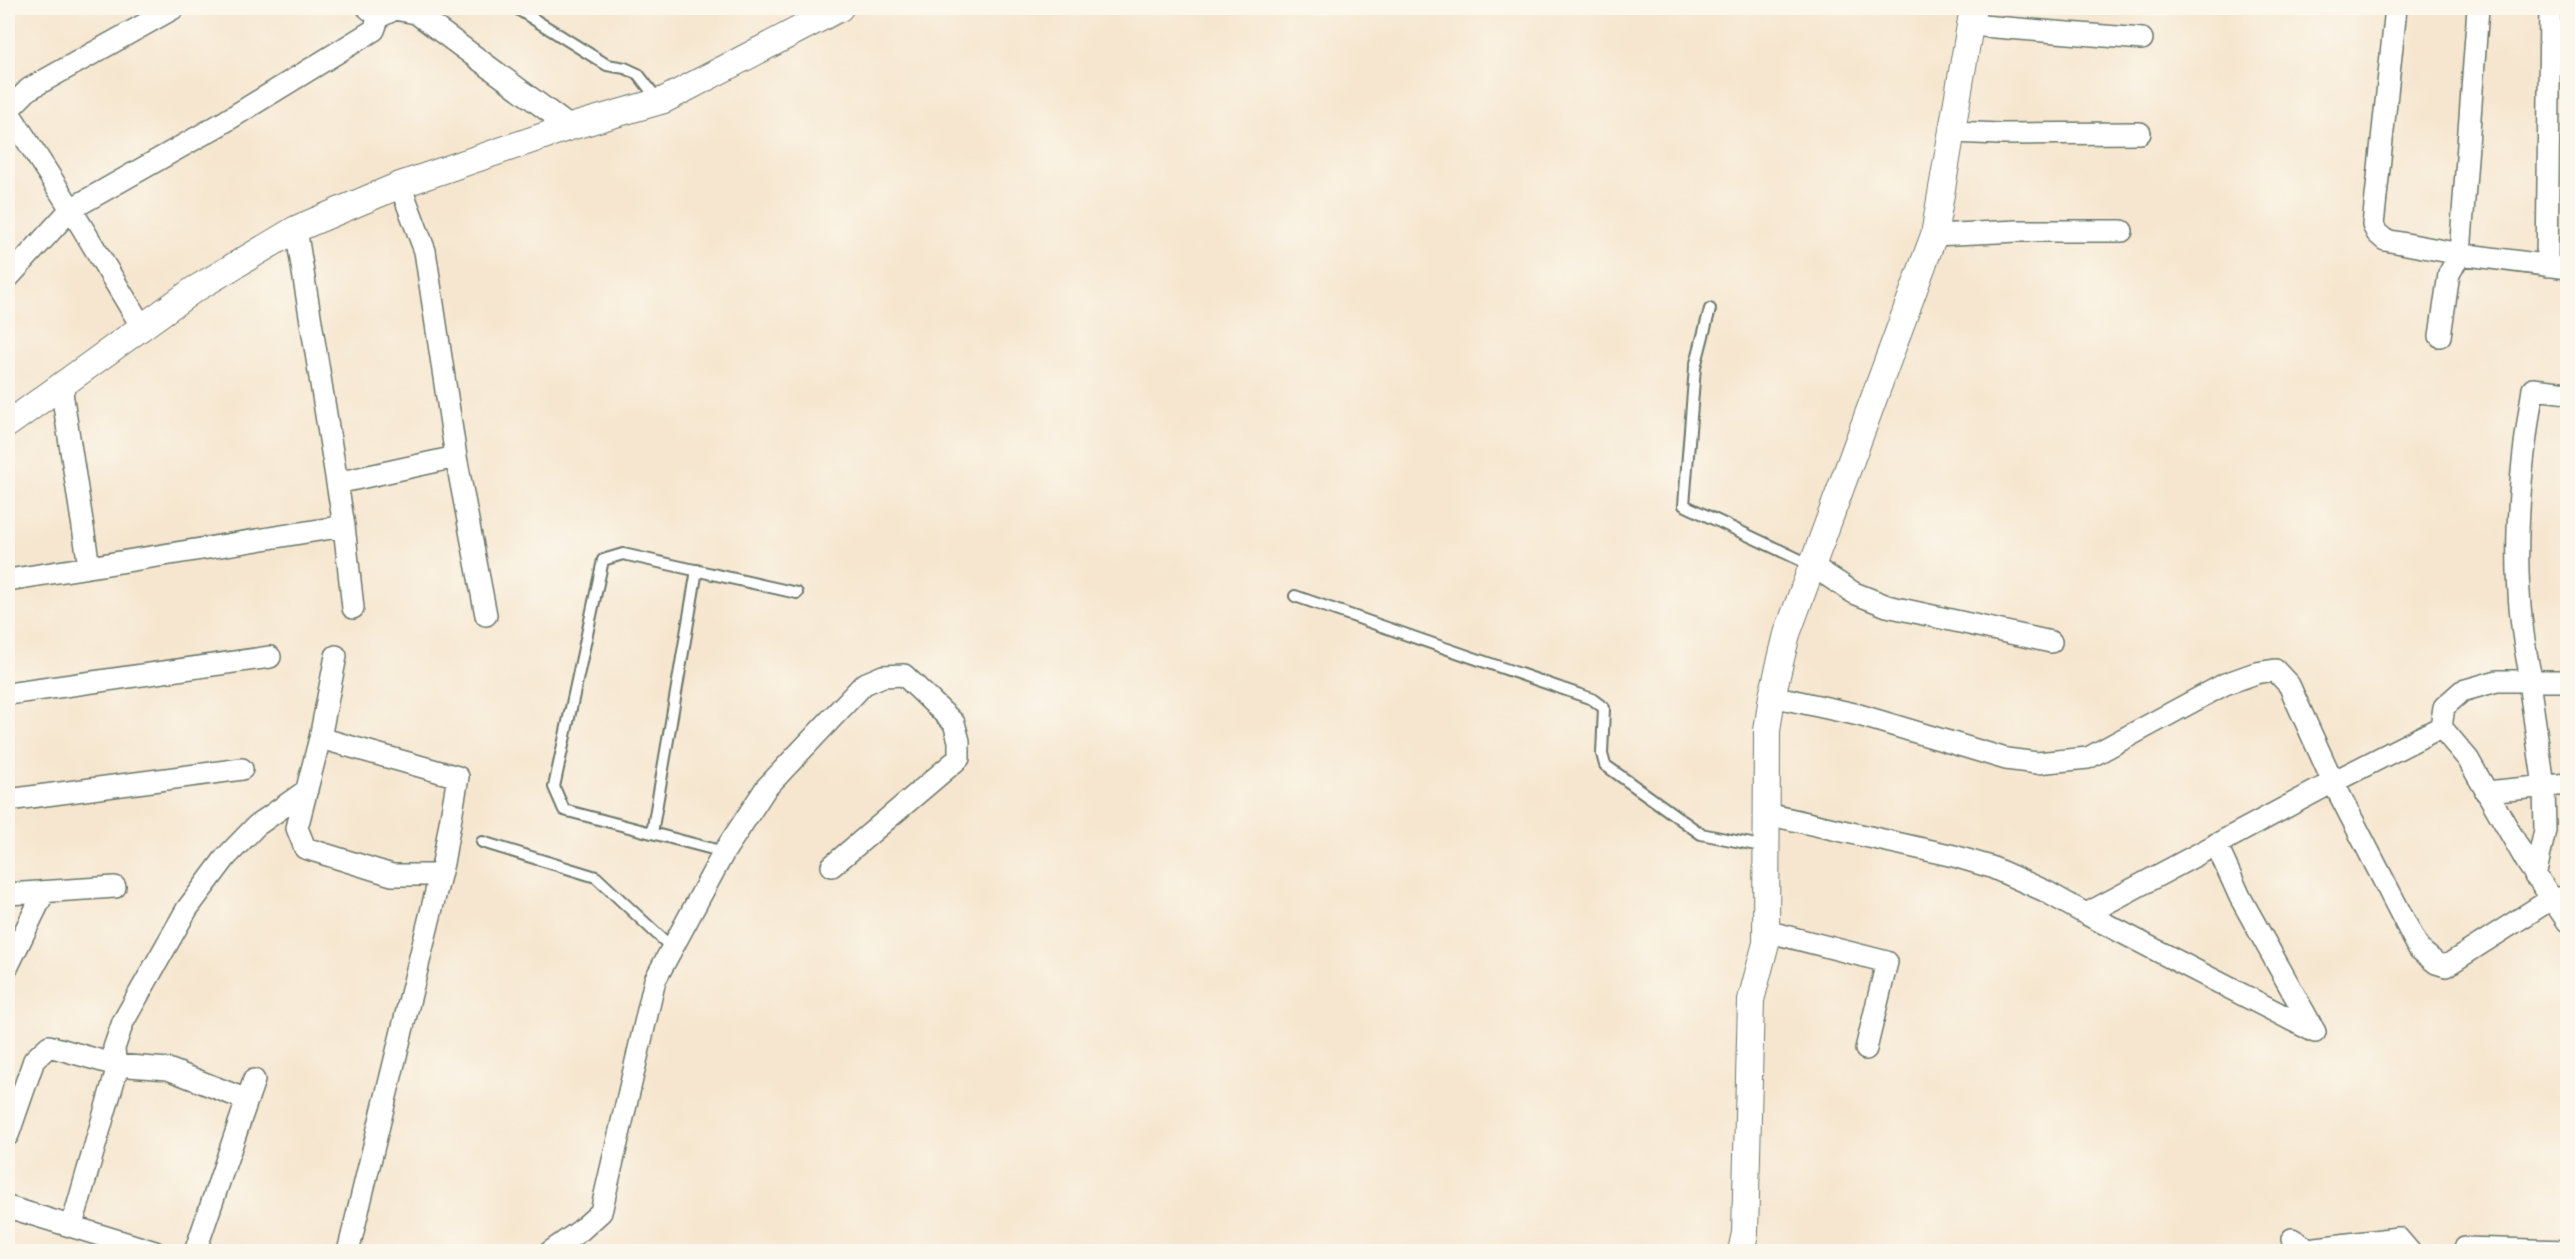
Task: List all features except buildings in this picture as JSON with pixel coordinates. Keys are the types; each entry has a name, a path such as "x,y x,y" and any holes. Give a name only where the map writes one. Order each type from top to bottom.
{"street":[{"path":"141,327 71,209 8,110 29,89 174,8"},
{"path":"2396,8 2373,225 2377,233 2385,240 2460,254 2558,268 2550,8"},
{"path":"2440,336 2449,274 2460,254 2478,8"},
{"path":"8,278 71,209 220,124 374,30 374,12 395,9 416,13 570,127"},
{"path":"8,424 192,291 296,229 400,185 570,127 659,101 828,11"},
{"path":"1741,1251 1745,1233 1751,1000 1766,943 1767,731 1772,696 1787,634 1811,565 1934,235 1972,16 2142,39"},
{"path":"1952,132 2140,133"},
{"path":"400,185 425,251 456,457 486,615"},
{"path":"296,229 344,526 353,608"},
{"path":"1934,235 2019,231 2122,231"},
{"path":"61,386 89,566"},
{"path":"2535,876 2545,830 2544,786 2520,606 2516,546 2520,484 2533,389 2568,393"},
{"path":"337,483 456,457"},
{"path":"8,580 344,526"},
{"path":"1811,565 1854,593 1887,606 2051,642"},
{"path":"336,656 320,738 297,828 305,848 392,875 440,875"},
{"path":"8,694 270,657"},
{"path":"1772,696 1859,715 2006,759 2037,763 2088,758 2225,684 2256,673 2275,670 2289,685 2333,782 2419,949 2436,963 2446,966 2559,898"},
{"path":"550,1251 581,1230 601,1212 655,980 724,852 766,788 864,684 883,676 903,675 954,723 959,741 959,758 832,866"},
{"path":"2568,681 2497,681 2462,691 2444,707 2441,727 2468,759 2535,876 2559,898 2568,922"},
{"path":"2086,915 2333,782 2441,727"},
{"path":"320,738 458,777 440,875 348,1251"},
{"path":"8,801 242,769"},
{"path":"2486,792 2568,784"},
{"path":"72,1225 117,1073 114,1048 123,1022 187,909 226,857 256,826 307,790"},
{"path":"1767,814 1954,856 1991,867 2045,891 2086,915 2315,1032 2240,897 2216,844"},
{"path":"8,894 115,887"},
{"path":"8,966 45,892"},
{"path":"1766,931 1887,962 1866,1049"},
{"path":"8,1135 34,1060 49,1046 116,1065 168,1069 247,1100"},
{"path":"195,1251 254,1080"},
{"path":"8,1207 155,1251"},
{"path":"2292,1239 2308,1249 2398,1238 2410,1251"},
{"path":"2465,1248 2568,1251"}],"lane":[{"path":"516,8 607,65 625,68 638,74 659,101"},
{"path":"1710,309 1695,367 1684,505 1811,565"},
{"path":"724,852 564,810 554,787 603,560 623,554 797,593"},
{"path":"652,833 697,570"},
{"path":"1295,596 1592,699 1604,708 1602,754 1605,765 1701,834 1767,847"},
{"path":"482,842 596,877 672,948"}]}
